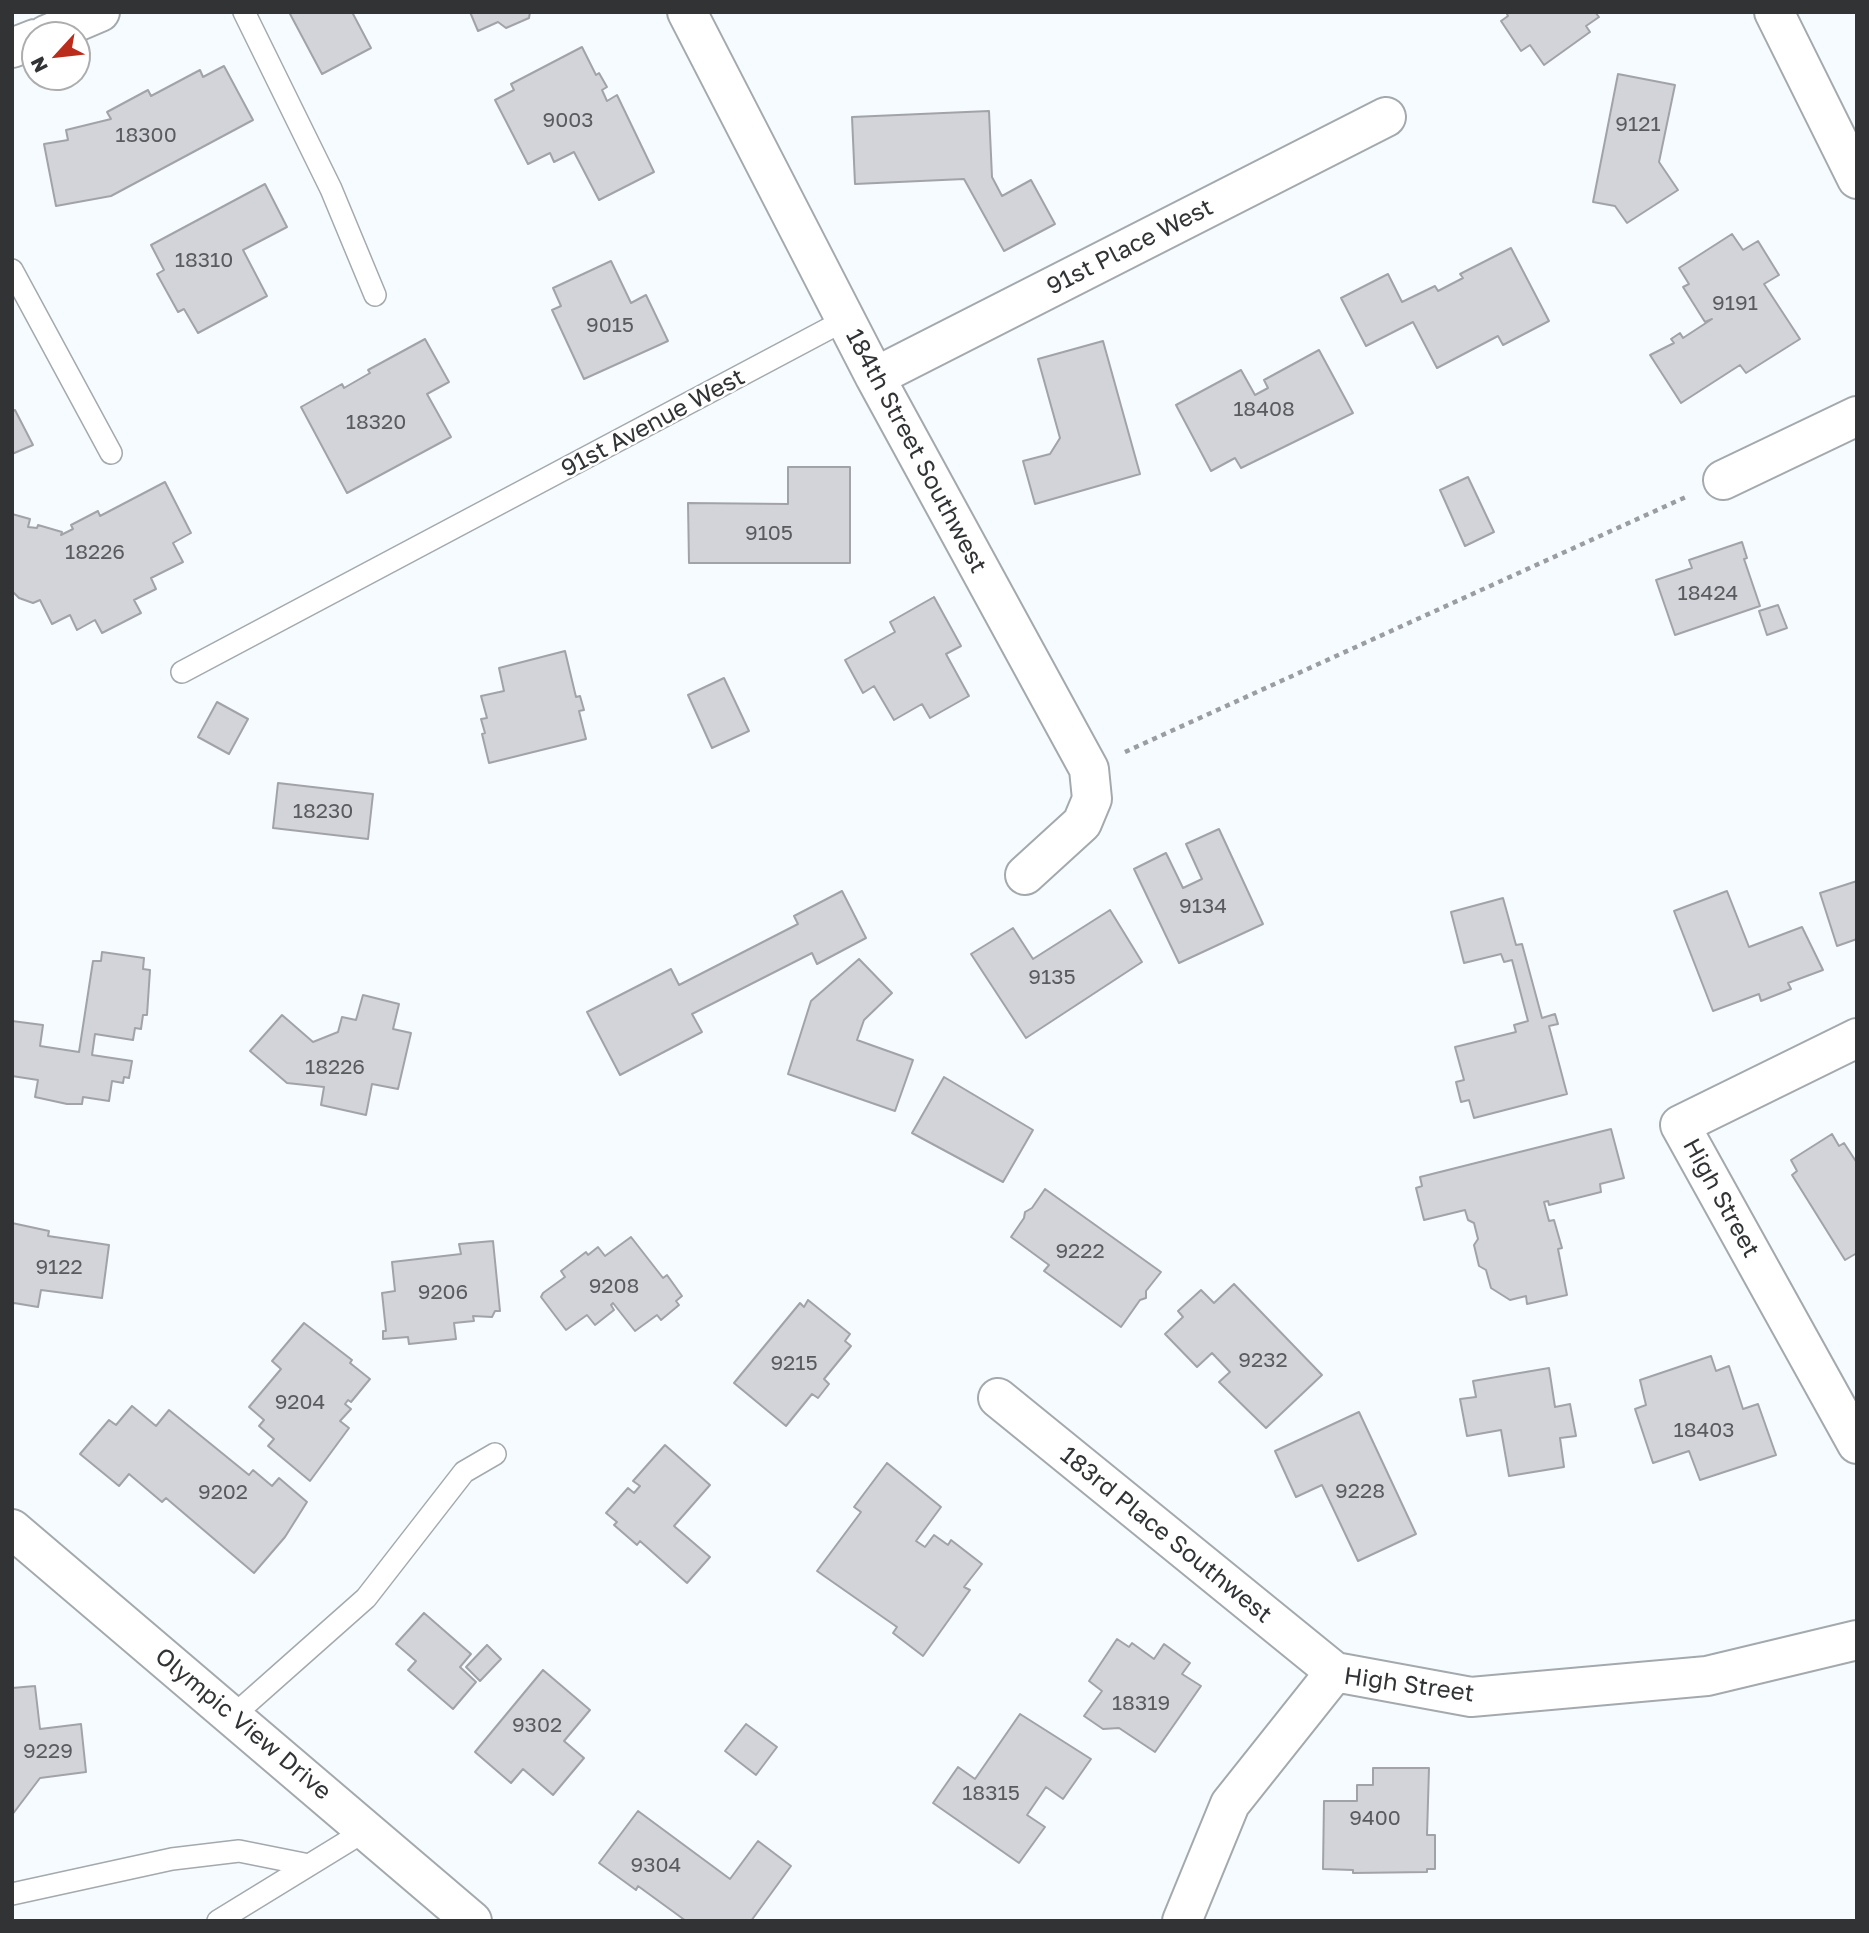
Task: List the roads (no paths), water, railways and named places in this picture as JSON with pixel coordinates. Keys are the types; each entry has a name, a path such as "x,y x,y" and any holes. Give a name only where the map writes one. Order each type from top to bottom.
{"street":[{"path":"79,21 100,12"},
{"name":"184th Street Southwest","path":"687,12 875,377 1089,769 1092,799 1082,823 1026,875"},
{"path":"1774,12 1857,179"},
{"name":"91st Place West","path":"875,377 1386,117"},
{"path":"1723,480 1857,416"},
{"name":"High Street","path":"1857,1038 1680,1125 1857,1444"},
{"name":"183rd Place Southwest","path":"998,1398 1335,1672"},
{"name":"Olympic View Drive","path":"12,1529 368,1829 472,1921"},
{"name":"High Street","path":"1182,1921 1230,1804 1335,1672 1471,1697 1707,1676 1857,1640"}],"lane":[{"path":"244,12 331,189 375,295"},
{"path":"12,270 111,453"},
{"name":"91st Avenue West","path":"182,672 845,320"},
{"path":"234,1715 366,1598 464,1472 495,1454"},
{"path":"218,1921 368,1829"},
{"path":"12,1894 172,1859 239,1851 309,1865"}]}
